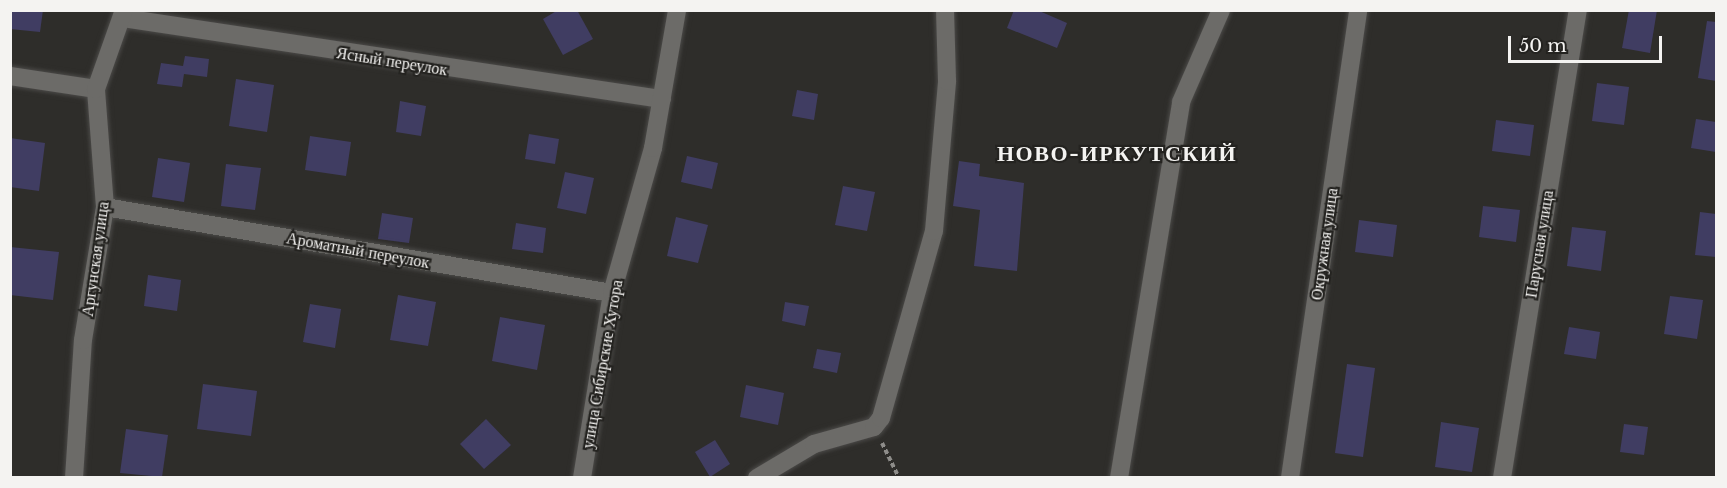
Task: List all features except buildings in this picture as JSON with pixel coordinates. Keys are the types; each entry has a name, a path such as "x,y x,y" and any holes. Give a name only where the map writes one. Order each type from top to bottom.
{"street":[{"name":"улица Сибирские Хутора","path":"582,477 612,293 653,148 677,10"},
{"path":"757,477 814,444 874,427 897,369 934,231 947,81 945,10"},
{"path":"1119,477 1181,102 1221,10"},
{"name":"Окружная улица","path":"1290,477 1358,10"},
{"name":"Парусная улица","path":"1502,477 1578,10"},
{"name":"Ясный переулок","path":"124,14 662,99"},
{"name":"Аргунская улица","path":"74,477 83,340 105,207 96,89 124,14"},
{"path":"10,76 96,89"},
{"name":"Ароматный переулок","path":"105,207 612,293"}],"path":[{"path":"874,427 899,477"}],"district":[{"name":"НОВО-ИРКУТСКИЙ","path":"1117,154"}]}
